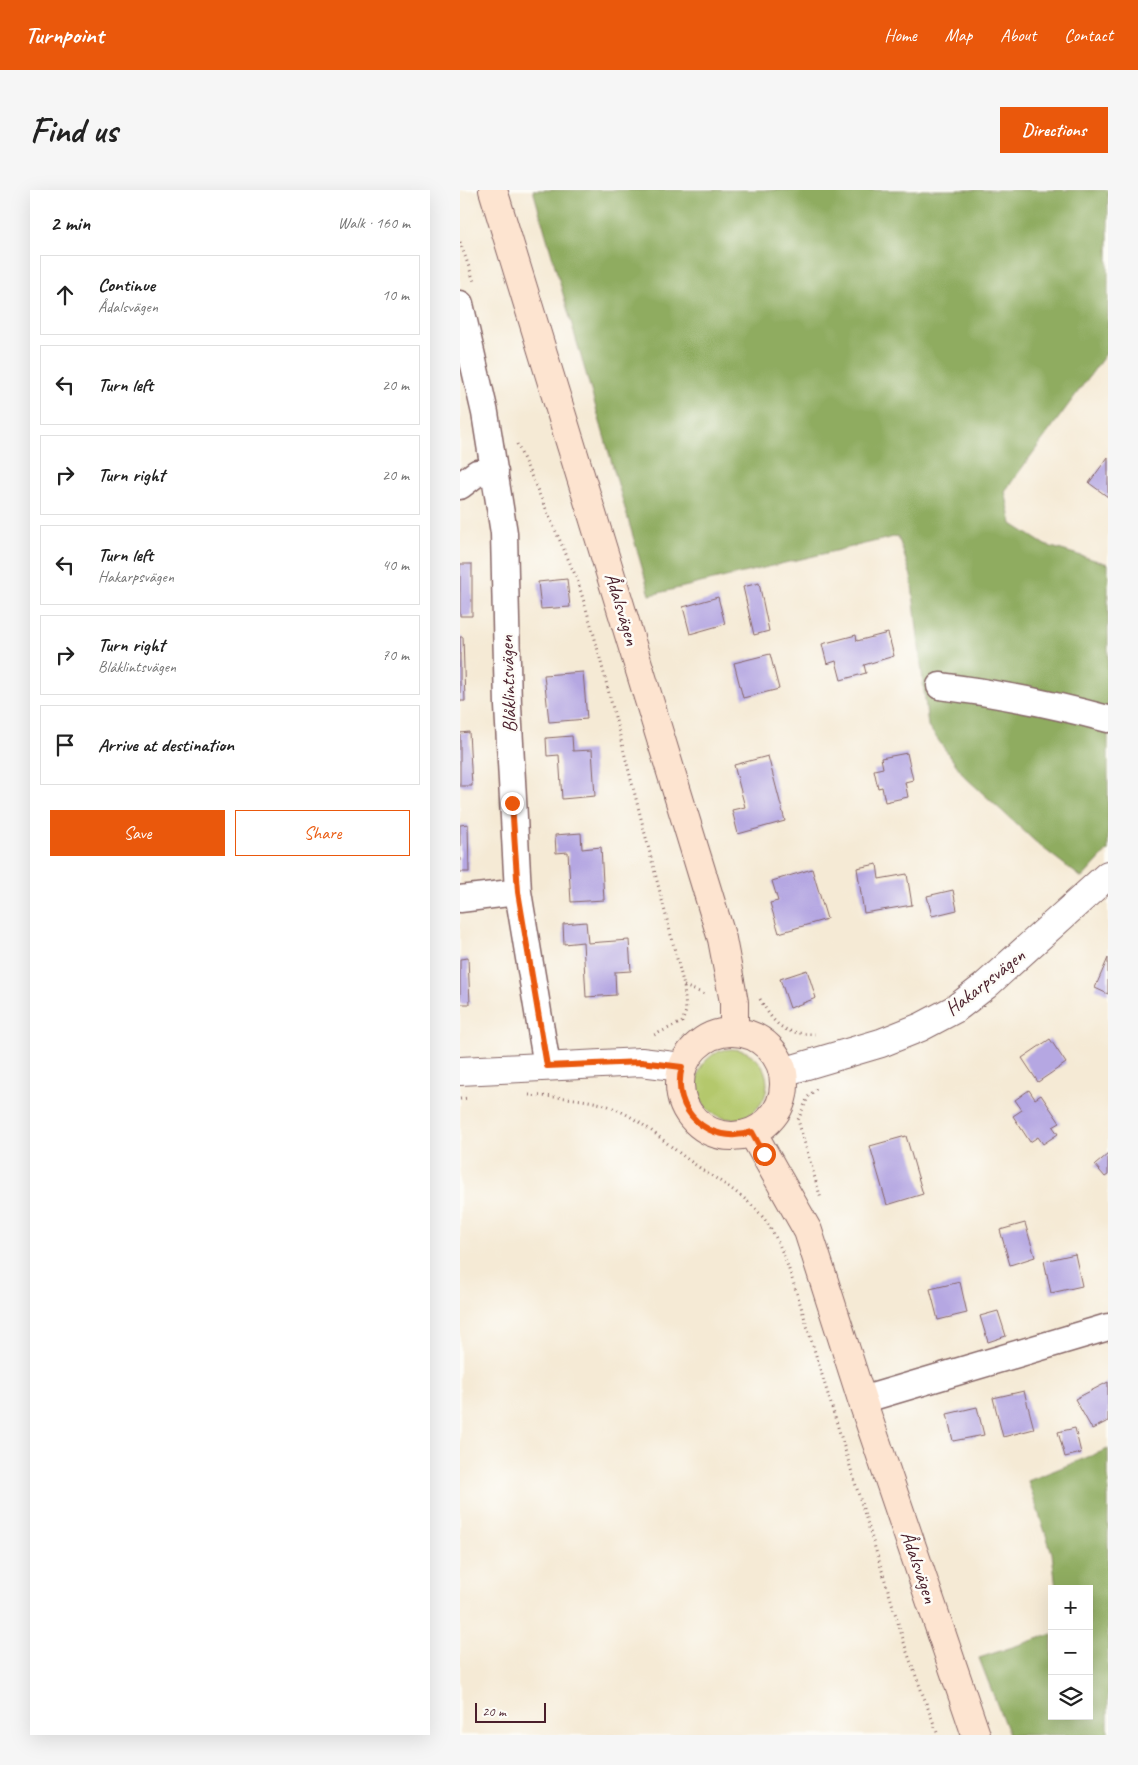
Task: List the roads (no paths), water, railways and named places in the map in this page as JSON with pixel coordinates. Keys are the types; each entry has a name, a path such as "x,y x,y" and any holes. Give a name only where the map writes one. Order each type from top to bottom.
{"main road":[{"name":"Ådalsvägen","path":"493,190 722,939 734,1002 734,1031"},
{"path":"734,1031 751,1035 765,1043 776,1056 783,1072 784,1086 779,1107 770,1119 752,1132 738,1136 723,1135 709,1130 696,1122 687,1110 681,1097 680,1082 682,1067 690,1052 702,1040 717,1033 734,1031"},
{"name":"Ådalsvägen","path":"752,1132 808,1231 862,1400 976,1735"}],"street":[{"name":"Blåklintsvägen","path":"468,296 504,533 508,725 518,892 547,1066"},
{"path":"460,486 477,473 495,472"},
{"path":"940,686 992,692 1044,702 1108,719"},
{"name":"Hakarpsvägen","path":"783,1072 822,1047 881,1043 921,1027 955,1009 985,986 1108,875"},
{"path":"460,899 518,892"},
{"path":"460,1071 641,1062 682,1067"},
{"path":"862,1400 1108,1328"}]}
